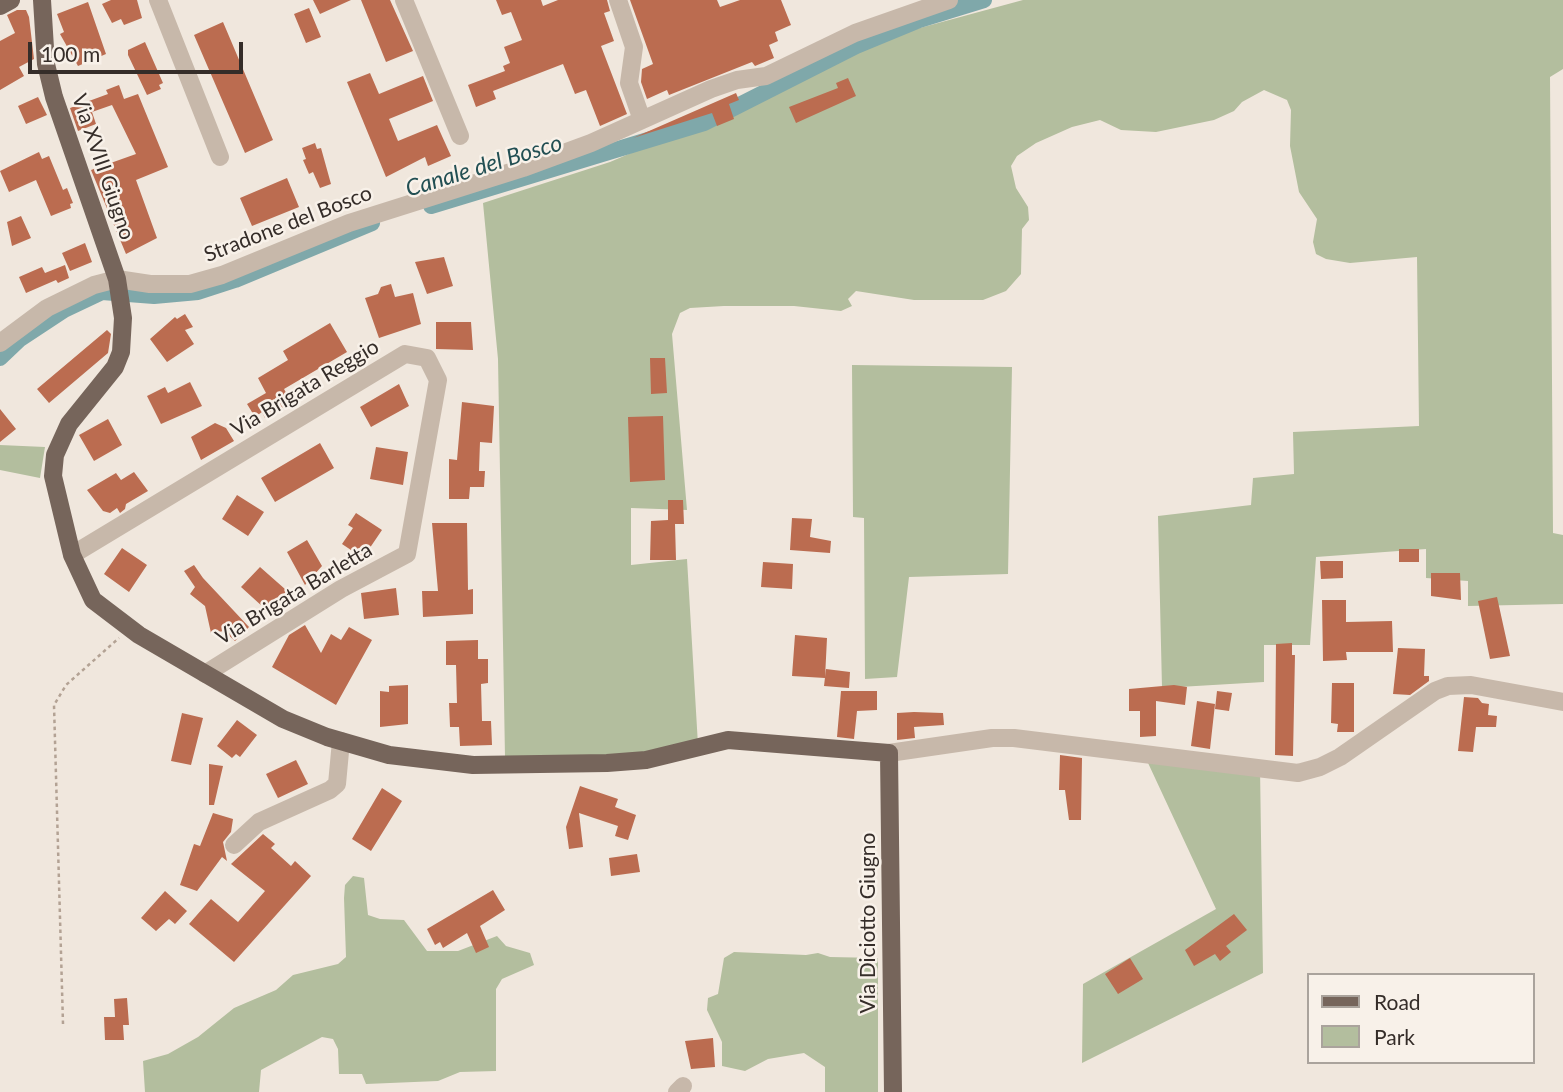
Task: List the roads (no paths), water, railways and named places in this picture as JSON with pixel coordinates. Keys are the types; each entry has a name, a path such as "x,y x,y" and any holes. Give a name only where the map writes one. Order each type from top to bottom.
{"main road":[{"path":"0,6 11,0"},
{"name":"Via XVIII Giugno","path":"42,0 46,64 54,97 118,283 124,333 116,367 74,417 55,455 53,476 56,497 79,575 93,600 130,629 283,719 341,741 389,755 473,765 530,766 646,760 728,740 889,753"},
{"name":"Via Diciotto Giugno","path":"889,753 893,1092"}],"street":[{"path":"158,0 220,157"},
{"path":"404,0 460,136"},
{"path":"618,0 634,47 629,83 642,120"},
{"name":"Stradone del Bosco","path":"0,343 47,307 86,288 118,283 190,284 222,275 349,223 523,168 711,89 785,69 855,33 949,0"},
{"name":"Via Brigata Reggio","path":"72,555 405,354 428,358 438,380 407,554"},
{"name":"Via Brigata Barletta","path":"205,674 341,589 407,554"},
{"path":"889,753 1014,738 1222,766 1298,773 1320,767 1340,757 1426,697 1448,686 1471,685 1563,702"},
{"path":"234,845 259,822 331,790 337,784 341,741"}],"waterway":[{"name":"Canale del Bosco","path":"431,206 704,123 856,46 919,20 984,0"},
{"name":"Canale del Bosco","path":"0,358 20,339 64,310 102,292 154,296 198,292 235,280 372,223"}]}
